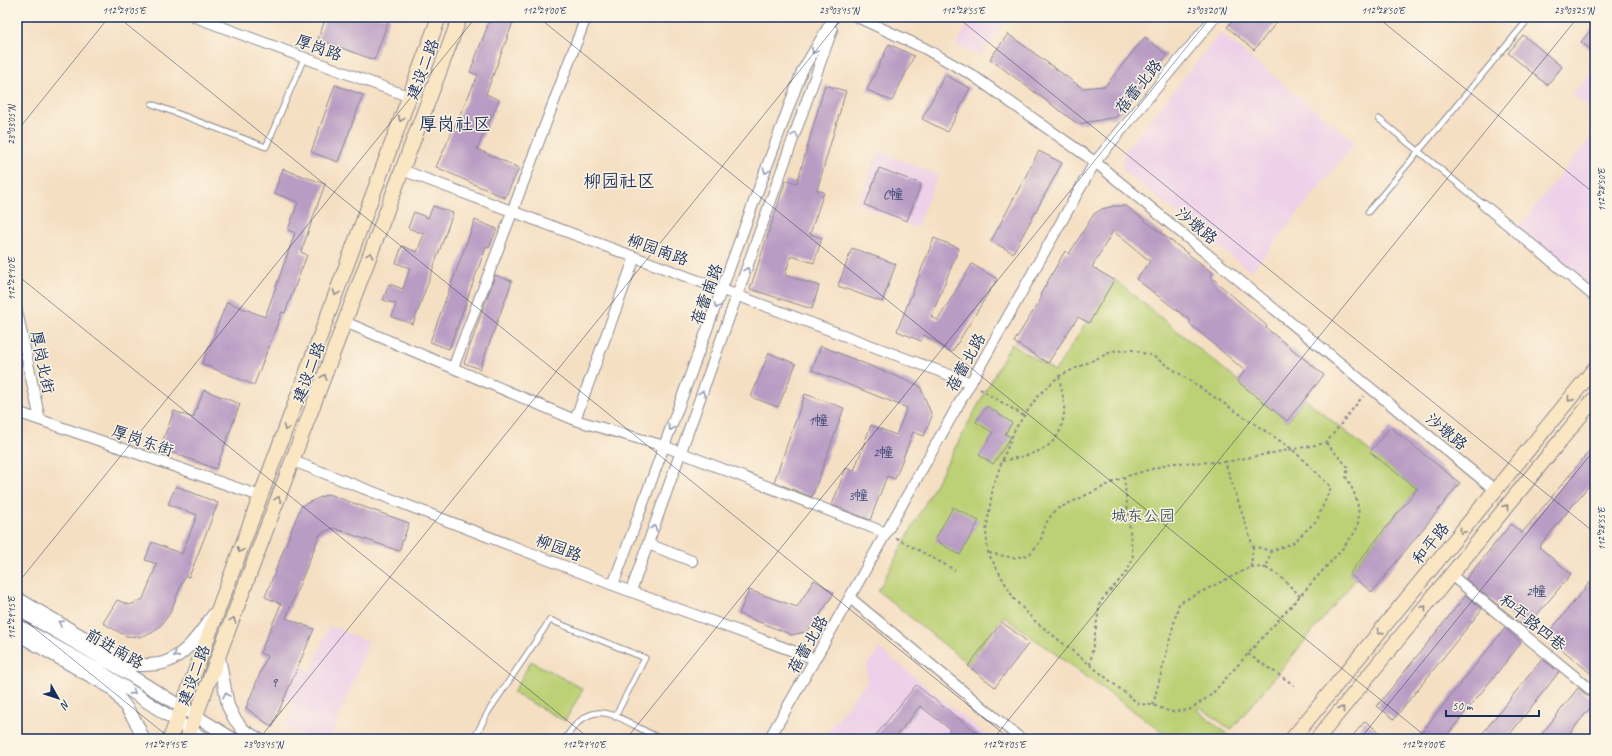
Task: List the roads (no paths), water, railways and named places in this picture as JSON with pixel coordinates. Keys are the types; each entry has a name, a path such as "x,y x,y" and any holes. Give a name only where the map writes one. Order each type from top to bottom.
{"main road":[{"name":"建设二路","path":"170,739 439,17"},
{"name":"建设二路","path":"188,735 219,657 460,17"},
{"name":"和平路","path":"1292,739 1595,368"},
{"path":"1317,739 1595,398"}],"street":[{"name":"厚岗路","path":"196,17 410,97"},
{"path":"453,368 586,17"},
{"name":"蓓蕾南路","path":"613,585 723,290 802,72 835,17"},
{"name":"蓓蕾南路","path":"631,591 738,295 835,17"},
{"name":"沙墩路","path":"857,17 924,48 972,75 1095,162 1495,490"},
{"name":"蓓蕾北路","path":"769,739 816,659 1095,162 1214,17"},
{"name":"柳园南路","path":"402,170 971,383"},
{"path":"1484,205 1595,297"},
{"path":"575,420 635,257"},
{"name":"厚岗北街","path":"17,311 40,420"},
{"path":"345,322 575,420 664,446 886,533"},
{"name":"厚岗东街","path":"17,412 260,496"},
{"name":"柳园路","path":"293,460 613,585 816,659"},
{"path":"648,544 692,561"},
{"name":"和平路四巷","path":"1451,575 1595,693"},
{"name":"前进南路","path":"17,597 20,610 112,664 233,739"},
{"path":"850,598 1021,739"},
{"path":"101,646 112,664 146,665 163,663 180,654 197,637 220,605"},
{"name":"前进南路","path":"20,610 101,646 131,664"},
{"name":"前进南路","path":"17,625 100,671 176,721 188,735 204,739"},
{"path":"17,635 111,689"},
{"path":"219,657 228,706 250,739"},
{"path":"82,672 100,671 111,689 128,710 141,732 143,739"},
{"path":"242,729 260,739"}],"lane":[{"path":"1368,212 1530,17"},
{"path":"152,104 266,147 304,58"},
{"path":"1379,119 1484,205"},
{"path":"474,739 488,712 550,620 645,658 615,717"},
{"path":"565,739 573,726 589,713 607,712 655,736"}],"district":[{"name":"厚岗社区","path":"455,124"},
{"name":"柳园社区","path":"619,181"}],"park label":[{"name":"城东公园","path":"1143,515"}]}
